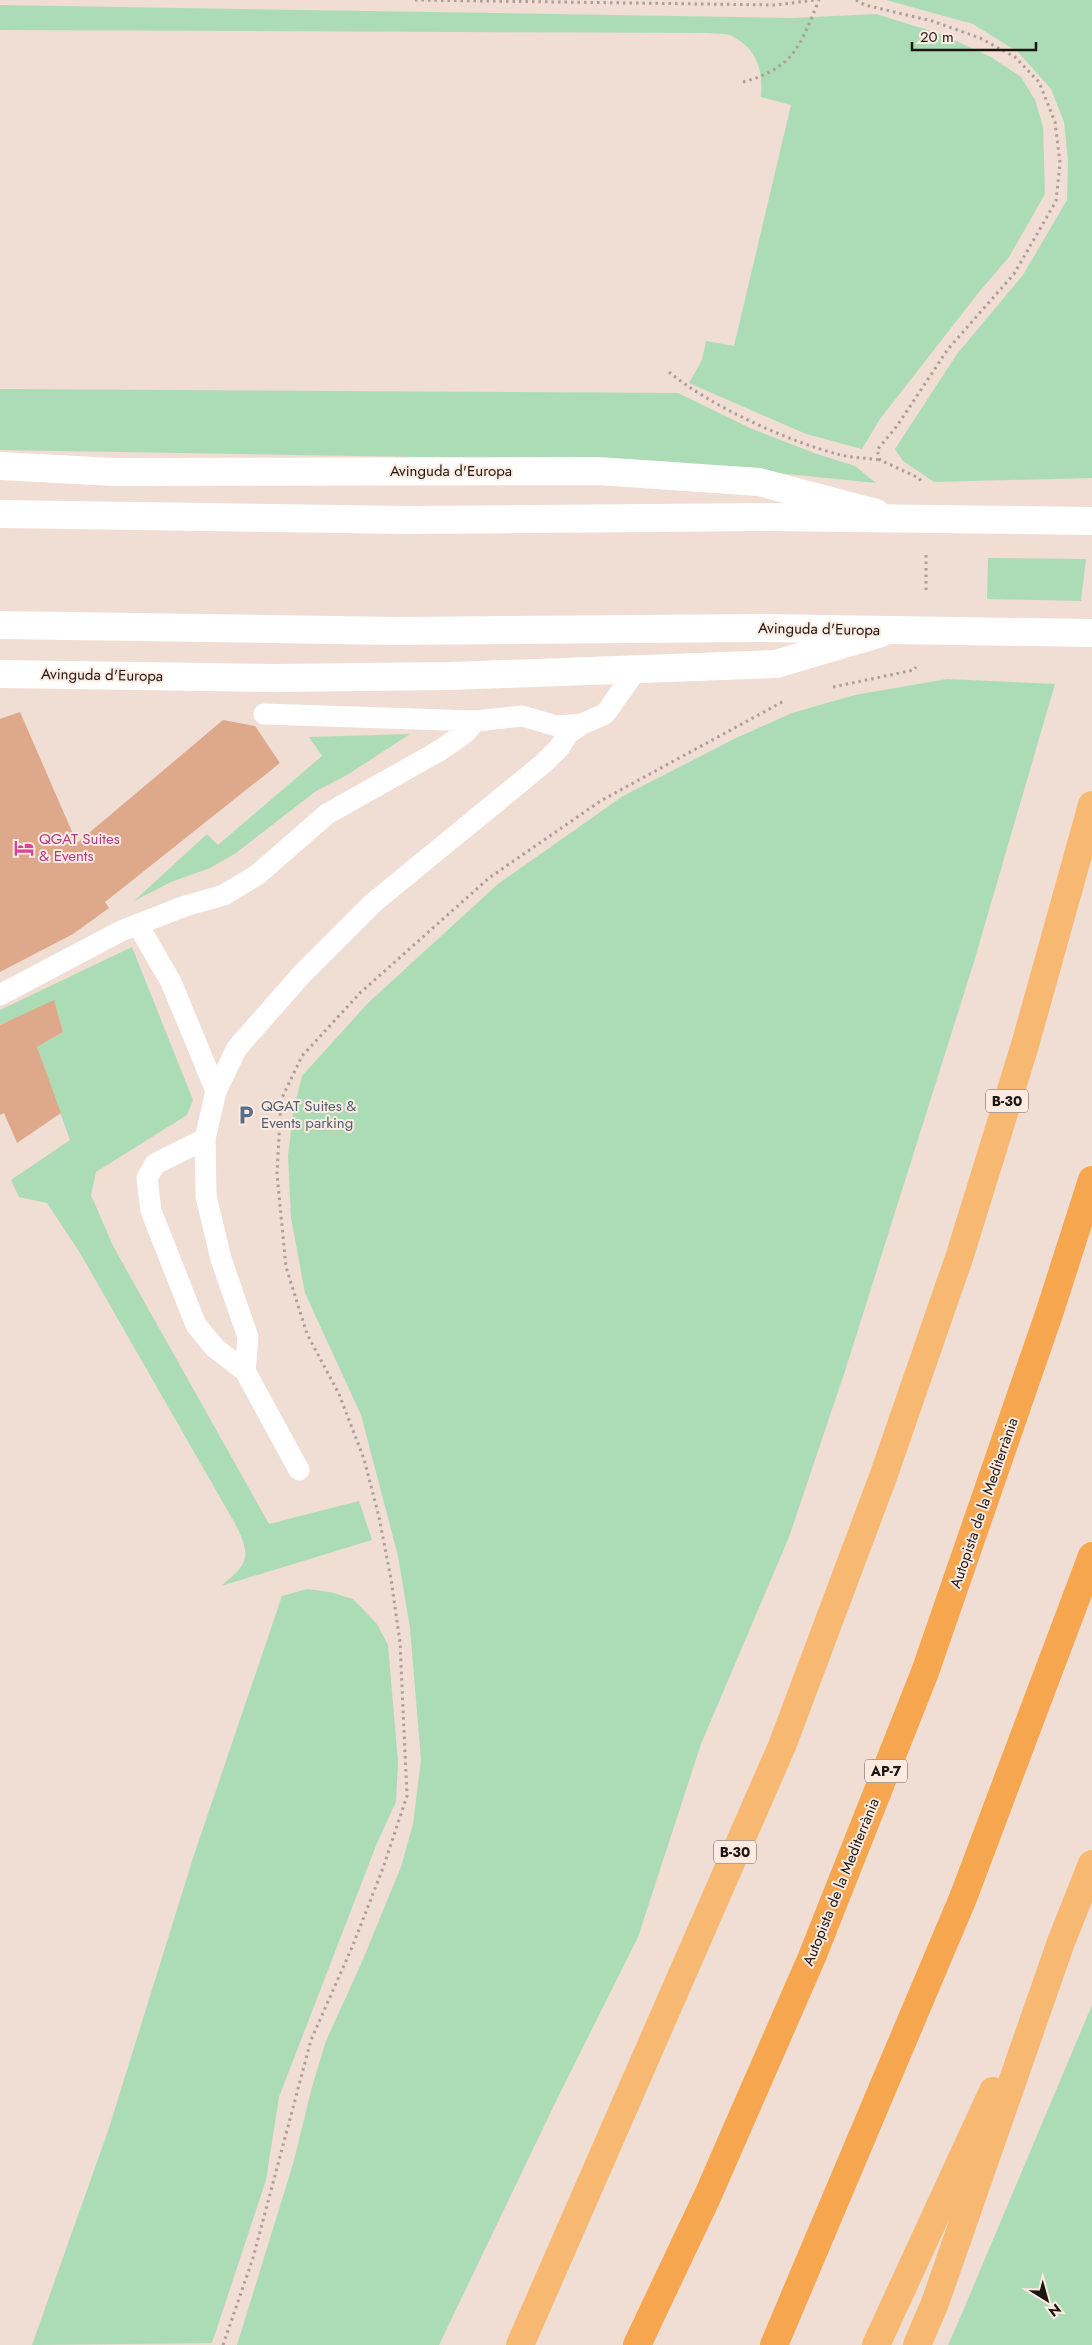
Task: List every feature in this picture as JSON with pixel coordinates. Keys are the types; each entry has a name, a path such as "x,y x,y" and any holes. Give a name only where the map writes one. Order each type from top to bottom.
{"highway":[{"name":"B-30","path":"520,2345 782,1746 879,1486 963,1246 1025,1044 1092,805"},
{"name":"Autopista de la Mediterrània","path":"637,2345 708,2194 812,1957 925,1672 1050,1311 1092,1180"},
{"path":"774,2345 963,1898 1092,1556"},
{"path":"917,2345 936,2303 1061,1942 1092,1864"},
{"path":"876,2345 1061,1942"},
{"path":"513,2345 539,2302"}],"street":[{"name":"Avinguda d'Europa","path":"0,466 114,472 598,471 759,482 897,519"},
{"name":"Avinguda d'Europa","path":"0,514 406,520 758,517 1092,522"},
{"name":"Avinguda d'Europa","path":"0,625 397,631 759,628 1092,633"},
{"name":"Avinguda d'Europa","path":"0,674 275,678 451,676 776,664 888,631"}],"lane":[{"path":"245,1371 248,1337 221,1259 206,1196 205,1139 216,1091 237,1048 302,974 373,903 544,763 559,748 568,734 582,724 605,714 637,670"},
{"path":"264,714 476,721 522,716 558,726 582,724"},
{"path":"0,995 121,931 185,906 224,894 257,875 327,814 439,751 465,733 476,721"},
{"path":"138,925 172,982 216,1091"},
{"path":"205,1139 155,1164 146,1178 151,1211 196,1325 215,1348 245,1371 300,1470"}],"path":[{"path":"415,0 775,5 816,0"},
{"path":"743,82 759,78 790,60 803,38 819,0"},
{"path":"856,0 865,5 932,21 980,38 1015,56 1039,82 1055,122 1060,164 1056,201 1014,274 948,349 897,426 877,450 880,460"},
{"path":"669,372 688,388 775,432 842,455 880,460 919,478 926,490 937,519 933,631 925,658 914,670 831,687"},
{"path":"223,2345 253,2258 311,2040 353,1945 380,1877 407,1796 400,1642 379,1516 364,1460 339,1394 307,1334 286,1267 276,1174 281,1100 302,1056 360,993 489,878 602,800 791,698"}],"green space":[{"path":"886,0 1092,0 1092,478 934,482 903,461 895,449 957,354 1023,275 1067,200 1068,161 1064,122 1051,89 1018,52 973,24"},
{"path":"0,5 793,18 876,14 941,34 991,57 1021,77 1035,100 1043,127 1045,194 1009,257 979,292 880,419 862,449 806,434 689,383 702,360 706,341 734,346 791,105 761,97 761,78 757,61 747,47 730,35 707,33 0,30"},
{"path":"0,389 678,393 750,428 814,453 855,466 876,483 656,461 0,450"},
{"path":"988,558 1086,559 1081,601 987,599"},
{"path":"947,679 1055,684 973,965 845,1371 789,1537 701,1744 638,1937 558,2097 439,2345 237,2345 293,2164 312,2087 326,2041 361,1964 401,1867 413,1824 421,1760 410,1628 398,1556 361,1415 305,1293 291,1218 288,1156 293,1113 302,1076 368,1003 498,884 623,796 734,739 792,713 855,695"},
{"path":"410,734 347,775 316,791 236,853 210,868 171,882 134,901 207,834 218,845 322,756 309,737"},
{"path":"132,947 193,1100 187,1115 96,1172 91,1195 113,1246 269,1524 359,1501 372,1540 221,1586 237,1572 244,1560 244,1547 237,1527 80,1253 47,1203 19,1197 11,1180 70,1140 37,1047 63,1032 54,1001 0,1025 0,1010"},
{"path":"307,1589 330,1592 353,1599 377,1624 388,1645 398,1762 396,1802 377,1843 279,2097 266,2180 212,2343 32,2345 109,2128 193,1858 282,1596"},
{"path":"1092,2005 1092,2345 948,2345 957,2325"}],"building":[{"path":"20,712 77,843 223,720 255,726 280,763 105,902 109,908 73,934 0,972 0,719"},
{"path":"54,1000 63,1032 37,1047 61,1113 17,1143 4,1113 0,1115 0,1025"}],"place":[{"name":"QGAT Suites & Events","path":"24,848"},
{"name":"QGAT Suites & Events parking","path":"246,1115"}]}
